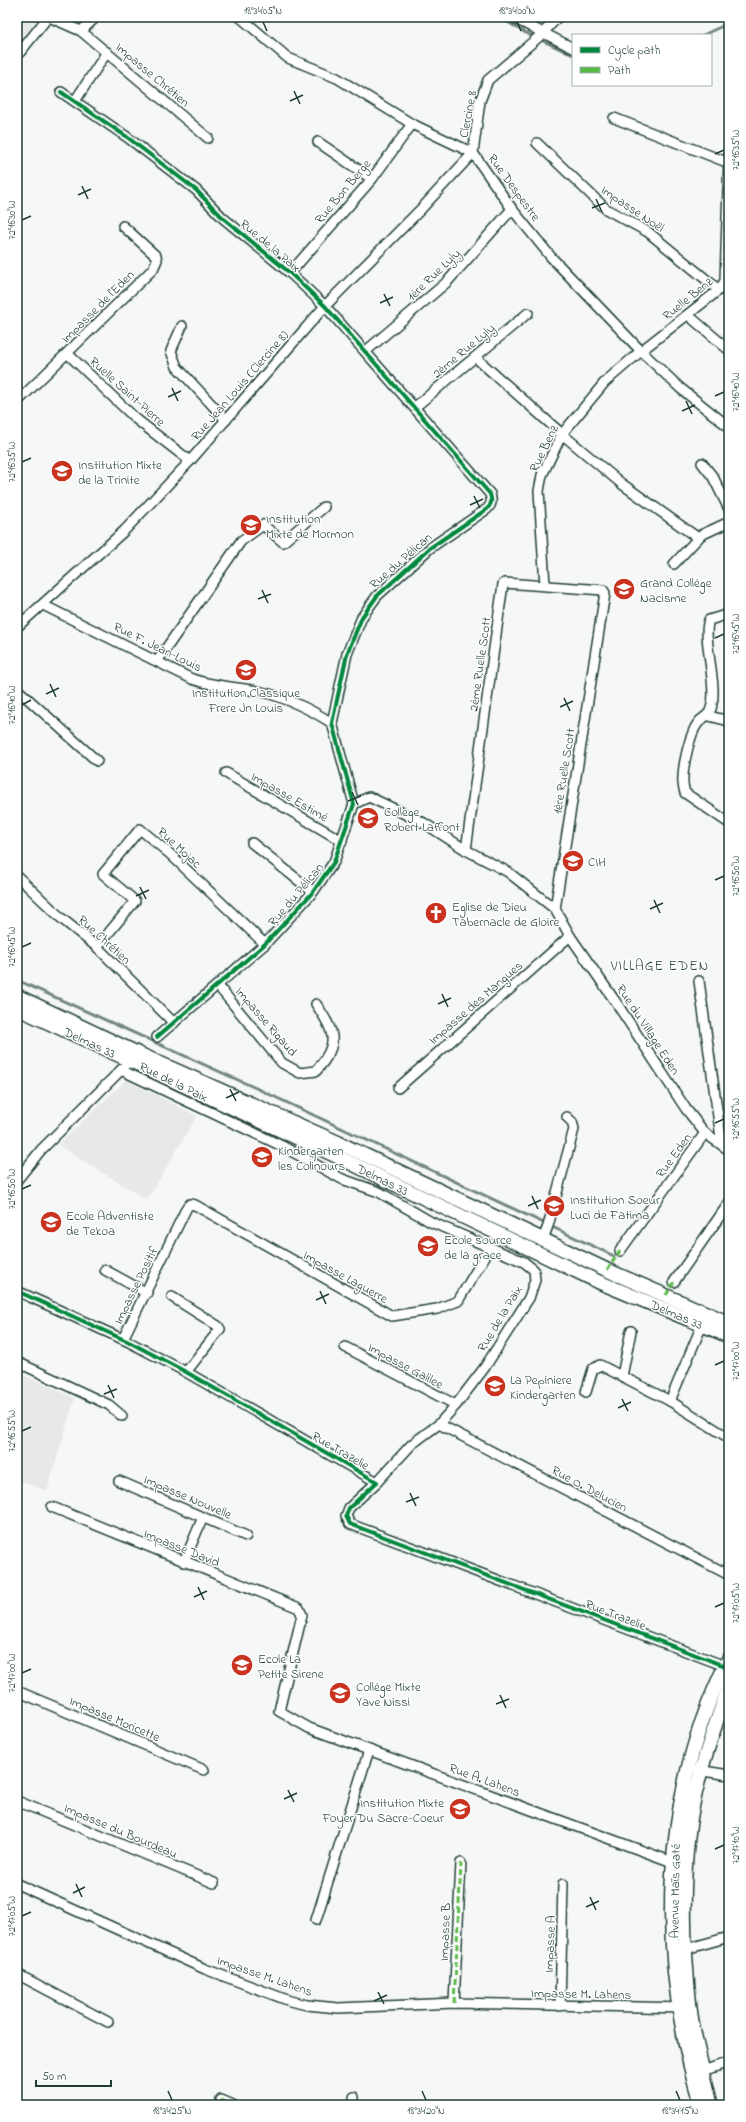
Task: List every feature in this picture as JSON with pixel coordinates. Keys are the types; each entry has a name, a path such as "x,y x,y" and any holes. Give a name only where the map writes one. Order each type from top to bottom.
{"main road":[{"name":"Delmas 33","path":"17,996 130,1061 339,1143 607,1270 729,1323"},
{"name":"Delmas 33","path":"17,1008 330,1153 599,1282 729,1336"},
{"name":"Avenue Maïs Gaté","path":"701,2105 692,2074 671,1911 672,1862 681,1796 687,1769 698,1732 727,1662"},
{"name":"Avenue Maïs Gaté","path":"711,2105 703,2071 684,2008 686,1949 685,1866 692,1810 701,1770 728,1695"}],"street":[{"name":"Impasse Chrétien","path":"48,17 81,31 208,138"},
{"path":"17,56 48,17"},
{"path":"81,31 96,17"},
{"name":"Rue Despestre","path":"240,17 288,58 337,78 412,124 473,153 512,209 551,257 640,351 680,388 729,427"},
{"path":"512,17 572,48"},
{"name":"Clercine 8","path":"473,153 480,101 488,80 543,34 558,17"},
{"path":"75,101 107,52"},
{"name":"Rue de la Paix","path":"61,92 127,136 196,190 223,218 290,273 325,306 366,351 490,494"},
{"path":"614,118 729,163"},
{"name":"Rue Bon Berge","path":"290,273 372,179 412,124"},
{"path":"318,142 372,179"},
{"name":"Impasse Noël","path":"537,143 606,209 648,232 719,290"},
{"name":"Rue Jean Louis (Clercine 8)","path":"17,626 43,605 124,532 190,461 325,306 422,208 473,153"},
{"name":"Ruelle Benz","path":"640,351 719,290 725,281 729,156"},
{"name":"1ère Rue Lyly","path":"366,351 447,282 512,209"},
{"name":"Impasse de l'Eden","path":"17,402 68,354 153,269 157,260 156,256 123,226"},
{"name":"2ème Rue Lyly","path":"415,407 476,358 528,313"},
{"path":"688,314 729,350"},
{"path":"182,326 171,351 173,360 177,367 226,420"},
{"name":"Rue Benz","path":"545,585 539,491 542,475 562,434 605,382 640,351"},
{"name":"Ruelle Saint-Pierre","path":"68,354 136,419 190,461"},
{"path":"476,358 562,434 622,484 698,538"},
{"path":"702,463 713,477 729,509"},
{"name":"Rue du Pélican","path":"157,1037 265,944 313,892 334,862 354,804 332,723 347,654 366,612 377,596 430,548 487,509 492,502 490,494"},
{"path":"158,660 241,541 263,525 283,542 324,507"},
{"path":"674,564 698,538 729,522"},
{"name":"2ème Ruelle Scott","path":"466,850 503,584 545,585 605,591"},
{"name":"1ère Ruelle Scott","path":"555,909 605,591"},
{"name":"Rue F. Jean-Louis","path":"43,605 205,684 262,692 301,704 332,723"},
{"path":"729,614 709,620 706,626 711,662 712,704 708,716 699,722 692,733 682,779 685,793 729,823"},
{"path":"17,690 96,761"},
{"path":"708,716 729,721"},
{"name":"Impasse Estimé","path":"226,773 342,841"},
{"name":"Rue du Village Eden","path":"354,804 369,797 424,823 466,850 508,872 555,909 570,936 616,1001 686,1110 705,1133 725,1147"},
{"name":"Rue Mojac","path":"97,947 134,901 103,874 140,830 170,854 265,944"},
{"path":"252,843 313,892"},
{"name":"Rue Chrétien","path":"17,876 61,918 97,947 174,1023"},
{"name":"Impasse des Mangues","path":"398,1088 570,936"},
{"path":"699,981 725,1147"},
{"name":"Impasse Rigaud","path":"218,986 282,1063 300,1073 316,1071 326,1059 333,1040 329,1023 316,1004"},
{"path":"17,1180 41,1150 130,1061"},
{"name":"Rue de la Paix","path":"130,1061 342,1179 379,1192 431,1222 524,1262 534,1270 535,1280 525,1304 485,1367 456,1405 439,1424 412,1444 377,1482"},
{"path":"543,1239 548,1226 574,1129 572,1122 567,1117"},
{"name":"Rue Eden","path":"620,1251 705,1133"},
{"path":"674,1282 729,1203"},
{"name":"Impasse Positif","path":"123,1339 147,1293 187,1207 190,1204 195,1205"},
{"name":"Impasse Laguerre","path":"195,1205 392,1316 437,1310 458,1301 490,1248"},
{"path":"105,1270 147,1293"},
{"name":"Rue Trazelie","path":"17,1291 123,1339 186,1372 377,1482 349,1508 346,1516 350,1524 727,1662"},
{"path":"172,1297 218,1326 220,1329 186,1372"},
{"path":"670,1401 702,1325"},
{"path":"622,1376 631,1331"},
{"name":"Impasse Galilee","path":"345,1347 456,1405"},
{"path":"17,1362 109,1405 122,1416"},
{"path":"586,1392 593,1369 600,1365 670,1401 729,1438"},
{"name":"Rue O. Delucien","path":"439,1424 729,1575"},
{"name":"Impasse Nouvelle","path":"119,1481 246,1536"},
{"name":"Impasse David","path":"52,1507 299,1608 302,1615 279,1711"},
{"path":"184,1562 203,1517"},
{"name":"Impasse Moricette","path":"17,1691 204,1770"},
{"name":"Rue A. Lahens","path":"279,1711 308,1728 685,1866"},
{"path":"316,1920 369,1750"},
{"path":"687,1769 729,1775"},
{"name":"Impasse du Bourdeau","path":"17,1801 214,1883"},
{"name":"Impasse B","path":"454,2002 461,1863"},
{"name":"Impasse M. Lahens","path":"17,1884 205,1968 290,2001 320,2007 338,2008 454,2002 560,2006 684,2008"},
{"name":"Impasse A","path":"560,2006 563,1884"},
{"path":"686,1949 729,1937"},
{"path":"17,1974 108,2022"},
{"path":"703,2071 729,2062"},
{"path":"221,2100 233,2105"}],"shaded area":[{"path":"17,17 41,17 17,51"},
{"path":"126,1080 197,1116 147,1200 58,1145"},
{"path":"17,1372 75,1398 47,1491 17,1480"}],"waterway":[{"path":"500,17 524,32 572,55"},
{"path":"705,34 729,23"},
{"path":"17,980 258,1089 614,1256"}],"marked path":[{"path":"607,1270 620,1251"},
{"path":"666,1295 674,1282"},
{"path":"454,2003 461,1863"},
{"path":"221,2100 233,2105"}],"cycle path":[{"path":"61,92 127,137 196,190 223,218 290,273 325,306 490,494 491,499 491,504 487,509 430,548 377,596 362,617 347,654 332,723 354,804 334,862 313,892 265,944 157,1037"},
{"path":"17,1291 129,1342 186,1372 377,1482 349,1508 346,1516 350,1524 725,1666"}],"place":[{"name":"Institution Mixte de la Trinite","path":"62,471"},
{"name":"Institution Mixte de Mormon","path":"251,525"},
{"name":"Grand Collège Nacisme","path":"624,589"},
{"name":"Institution Classique Frere Jn Louis","path":"246,670"},
{"name":"College Robert Laffont","path":"368,818"},
{"name":"CIH","path":"573,861"},
{"name":"Eglise de Dieu Tabernacle de Gloire","path":"436,913"},
{"name":"Kindergarten les Colinours","path":"262,1157"},
{"name":"Institution Soeur Luci de Fatima","path":"554,1206"},
{"name":"Ecole Adventiste de Tekoa","path":"51,1222"},
{"name":"Ecole source de la grace","path":"428,1246"},
{"name":"La Pepiniere Kindergarten","path":"495,1386"},
{"name":"Ecole La Petite Sirene","path":"242,1665"},
{"name":"Collège Mixte Yave Nissi","path":"340,1693"},
{"name":"Institution Mixte Foyer Du Sacre-Coeur","path":"460,1809"}],"district":[{"name":"VILLAGE EDEN","path":"660,965"}]}
